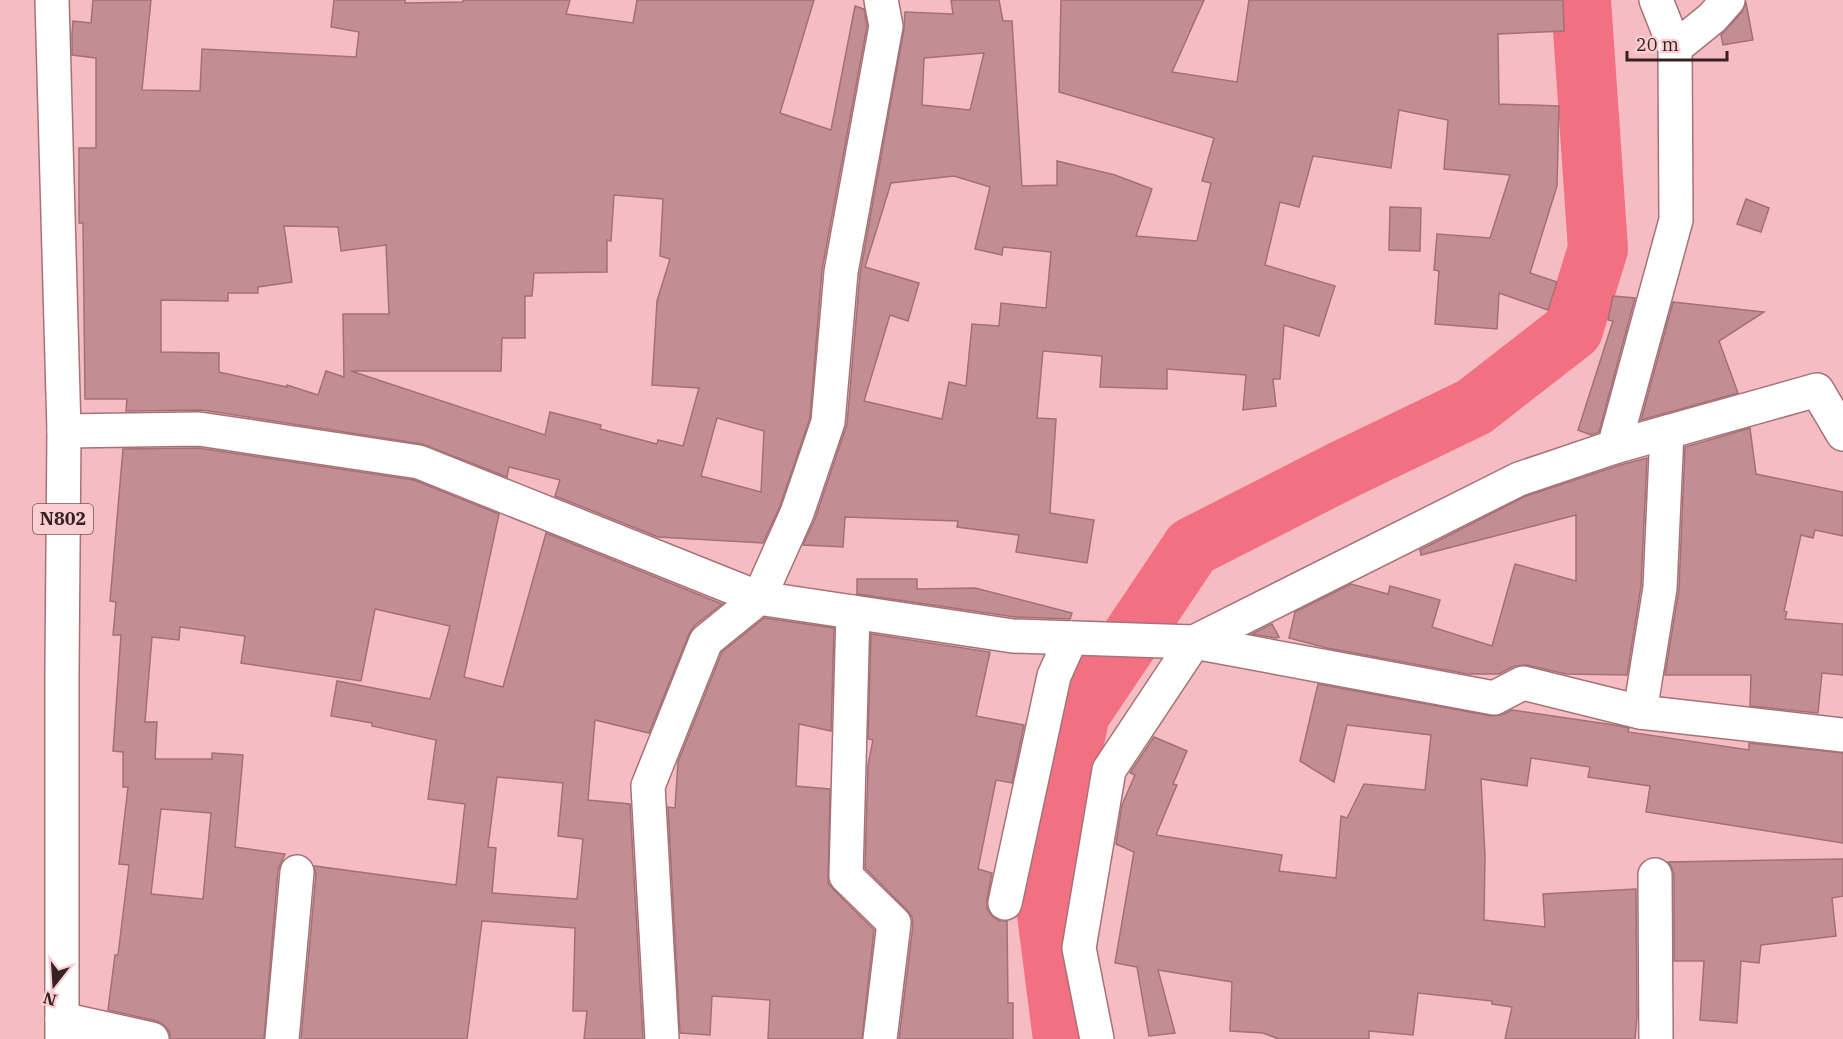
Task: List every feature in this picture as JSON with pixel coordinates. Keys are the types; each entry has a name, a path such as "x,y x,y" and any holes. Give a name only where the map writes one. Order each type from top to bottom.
{"main road":[{"name":"N802","path":"52,0 64,431 62,1029"},
{"path":"662,1039 648,786 706,641 759,598 797,513 828,422 841,272 886,26 881,0"},
{"path":"1614,447 1676,220 1675,48 1656,0"},
{"path":"1675,48 1712,18 1728,0"},
{"path":"1097,1039 1079,948 1109,770 1194,642 1519,479 1614,447 1817,390 1843,434"},
{"path":"64,431 199,429 419,462 759,598 1013,636 1194,642 1494,698 1523,683 1640,712 1843,735"},
{"path":"1640,712 1660,588 1667,432"},
{"path":"853,612 846,876 894,923 880,1039"},
{"path":"1005,903 1054,676 1071,638"},
{"path":"282,1039 297,872"},
{"path":"1655,874 1656,1039"},
{"path":"62,1029 152,1039"}],"building":[{"path":"93,0 151,0 142,90 200,91 202,49 356,57 359,32 331,27 334,0 405,0 405,3 463,2 463,0 570,0 566,14 633,23 637,0 814,0 780,113 831,130 855,6 864,9 867,26 822,270 810,418 780,506 763,543 658,537 555,496 560,480 509,467 507,477 422,444 202,410 126,411 127,399 85,399 83,223 79,223 79,148 96,148 96,58 72,55 72,34 73,21 91,23","holes":["614,195 663,199 660,256 670,259 657,301 652,385 699,388 683,446 658,440 657,444 600,429 601,425 550,412 545,435 351,371 501,371 502,338 525,338 525,296 532,296 534,273 607,272 607,240 611,241","284,226 338,227 341,251 386,245 389,314 343,314 344,377 326,371 318,395 287,385 287,387 219,372 219,353 161,352 161,300 228,301 228,293 258,293 258,287 292,282","717,418 764,431 761,492 701,476"]},
{"path":"951,0 999,0 1003,21 1012,21 1022,186 1057,185 1057,161 1115,175 1152,189 1136,236 1197,241 1211,183 1202,181 1214,138 1059,92 1061,0 1204,0 1172,72 1237,82 1249,0 1563,0 1564,31 1498,34 1499,104 1559,106 1557,186 1530,273 1557,282 1548,310 1499,293 1497,329 1435,324 1439,271 1434,270 1437,234 1490,238 1510,175 1444,169 1448,120 1399,110 1391,168 1313,156 1299,207 1280,202 1265,265 1335,286 1319,336 1284,325 1280,379 1273,379 1276,406 1243,410 1246,375 1167,369 1167,389 1100,387 1102,356 1043,351 1037,418 1056,419 1050,513 1094,520 1087,563 1016,552 1019,535 957,527 958,521 845,517 843,547 803,545 815,519 847,424 860,274 904,29 905,12 953,14","holes":["984,53 970,110 922,105 924,58","954,176 990,187 975,249 1002,255 1003,247 1051,252 1046,308 1001,303 999,326 972,324 966,386 949,382 942,419 864,401 890,315 908,321 919,283 865,267 891,183"]},
{"path":"1746,3 1753,40 1723,45 1721,35 1742,12"},
{"path":"1746,199 1769,208 1761,232 1737,224"},
{"path":"1390,207 1421,208 1420,251 1389,250"},
{"path":"1613,296 1635,298 1599,432 1591,435 1578,430 1613,321 1608,320"},
{"path":"1673,302 1764,312 1719,341 1738,393 1641,420"},
{"path":"1750,428 1756,474 1843,492 1843,536 1815,530 1813,538 1801,535 1784,611 1787,612 1785,619 1843,624 1843,675 1822,673 1818,713 1750,706 1751,675 1665,675 1679,589 1685,447"},
{"path":"198,448 414,480 499,514 464,677 503,687 546,533 722,604 694,626 689,634 649,733 595,720 588,800 630,804 643,1039 584,1039 587,1011 573,1011 575,928 482,921 467,1039 301,1039 316,874 314,866 456,885 465,804 428,799 436,740 372,726 372,723 331,716 337,681 430,699 450,626 375,609 361,681 241,663 245,636 180,627 179,640 152,637 145,722 157,722 155,759 212,759 212,753 243,755 235,847 285,854 278,870 264,1039 170,1039 170,1033 165,1026 157,1021 108,1010 115,955 118,955 129,865 119,864 128,787 123,787 123,752 113,751 121,635 113,635 116,602 110,601 123,449","holes":["497,777 563,783 558,836 583,839 577,899 492,893 496,848 488,847","161,809 211,813 203,899 151,894"]},
{"path":"1647,458 1641,586 1627,675 1566,674 1527,665 1514,666 1499,674 1468,674 1327,648 1289,638 1295,612 1351,584 1388,594 1390,586 1440,600 1432,627 1492,646 1515,564 1576,581 1576,515 1421,555 1420,550 1526,496"},
{"path":"857,579 917,579 917,589 975,588 1072,613 1070,619 1015,617 857,594"},
{"path":"764,618 834,628 831,731 799,724 796,786 830,789 828,883 874,930 862,1039 768,1039 770,1000 712,996 710,1035 680,1033 668,807 675,808 678,762 722,652"},
{"path":"1272,624 1279,637 1252,634"},
{"path":"871,634 990,652 976,716 1024,725 1012,783 996,780 978,869 992,873 987,909 993,917 1000,921 1007,921 1008,1003 1013,1003 1013,1039 899,1039 913,925 912,917 865,868 868,765 873,740 868,739"},
{"path":"1318,684 1491,716 1502,715 1512,710 1614,725 1629,728 1628,732 1749,750 1749,743 1843,753 1843,843 1646,812 1650,786 1588,777 1590,767 1531,758 1527,786 1481,779 1485,855 1484,920 1545,927 1543,894 1636,889 1637,1016 1635,1039 1505,1039 1512,1007 1492,1004 1492,1001 1418,993 1413,1035 1369,1031 1369,1039 1279,1039 1263,1033 1230,1031 1232,982 1158,970 1175,1033 1149,1036 1137,967 1115,963 1134,852 1116,844 1122,805 1135,775 1130,773 1154,737 1187,751 1173,784 1177,785 1156,835 1282,855 1279,871 1336,878 1341,816 1347,818 1364,784 1425,790 1431,735 1347,725 1334,782 1300,761"},
{"path":"1843,859 1843,896 1832,898 1836,936 1761,945 1759,963 1741,961 1737,1023 1700,1020 1704,961 1674,961 1674,875 1668,862"}],"waterway":[{"path":"1063,1039 1043,883 1080,714 1192,547 1345,469 1474,407 1573,330 1598,249 1581,0"}]}
